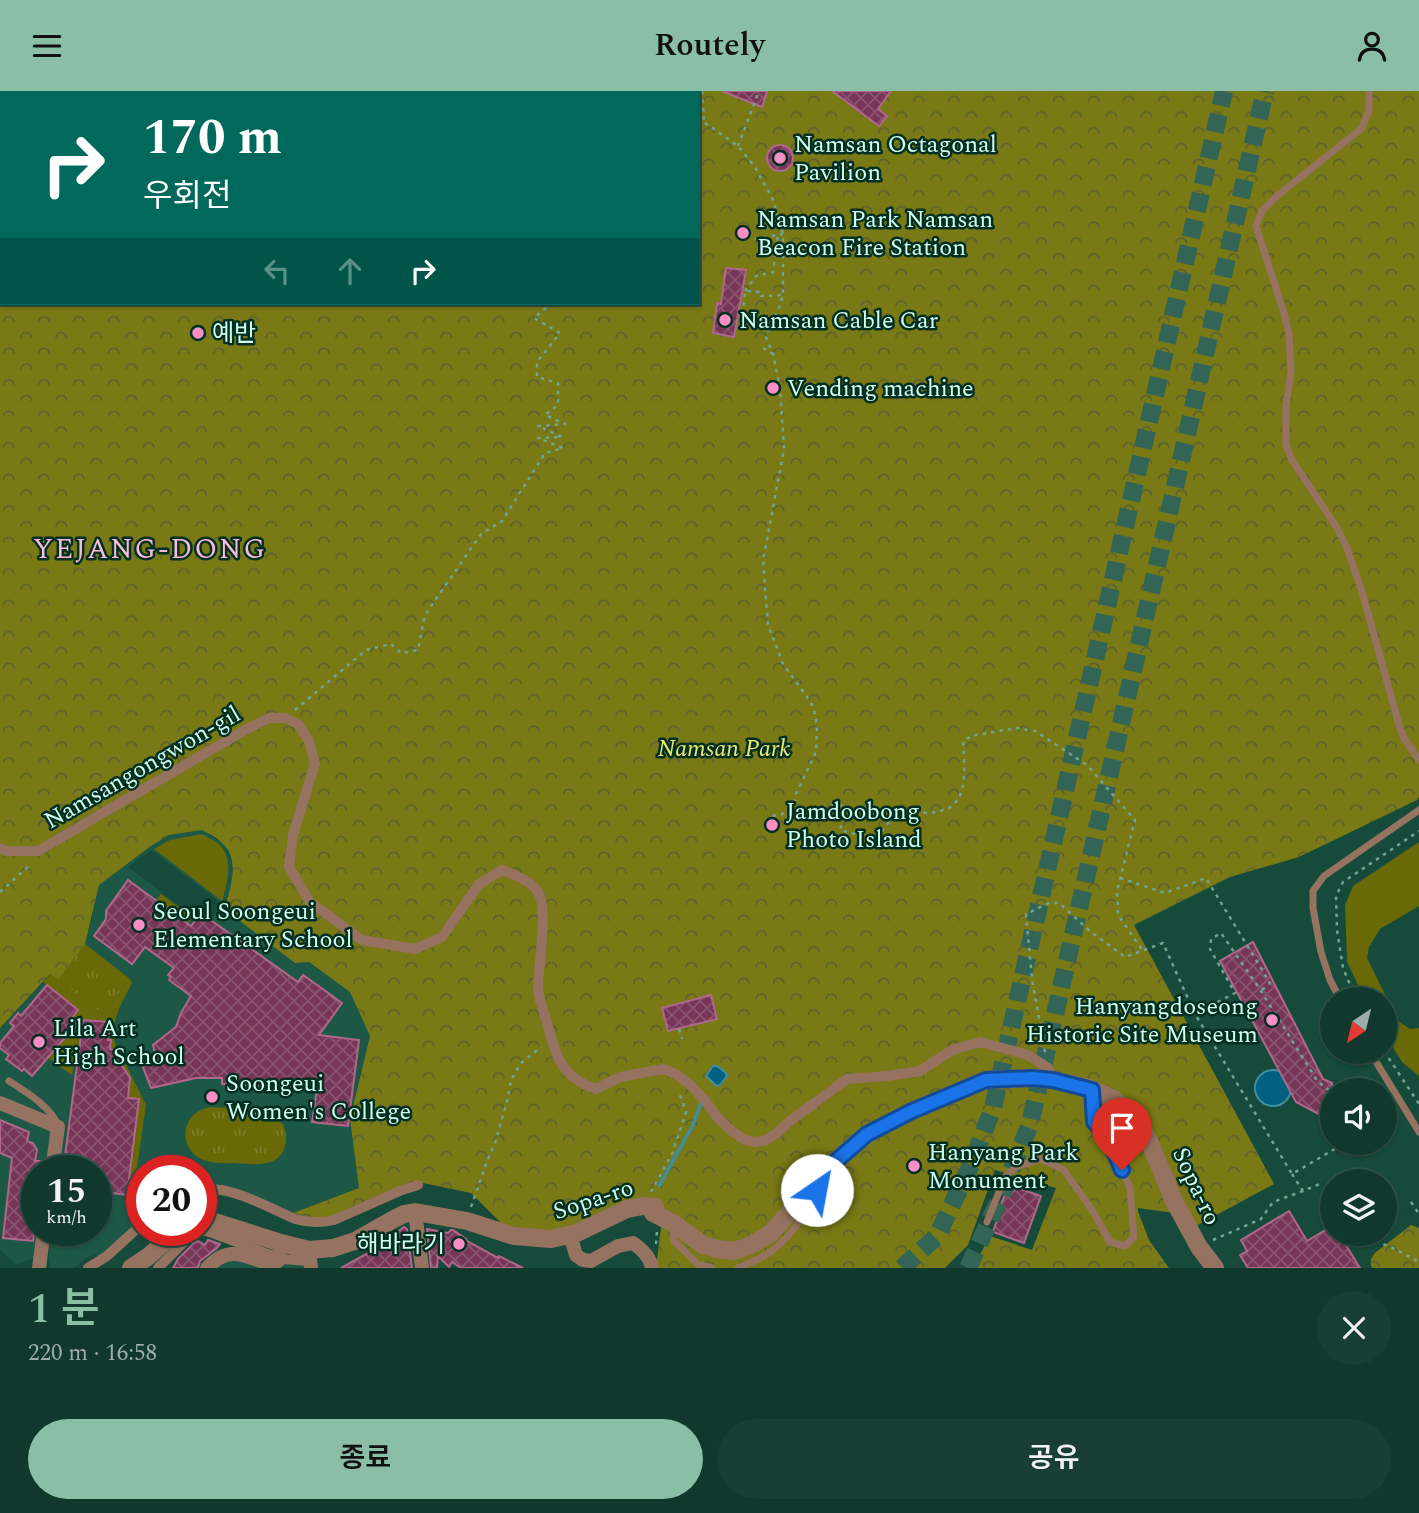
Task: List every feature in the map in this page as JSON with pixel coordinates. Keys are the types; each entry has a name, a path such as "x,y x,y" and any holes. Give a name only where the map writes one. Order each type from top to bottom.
{"street":[{"name":"Namsangongwon-gil","path":"0,848 6,851 38,852 245,730 269,718 285,718"},
{"path":"285,718 298,724 309,741 315,763 293,835 289,867 310,902 362,940 415,949 442,937 479,884 502,870 522,878 538,891 543,911 538,992 551,1038 556,1055 566,1072 582,1084 596,1089 620,1077 663,1069 676,1074 689,1084 733,1132 745,1140 755,1142 766,1140 777,1133 847,1079 920,1071 952,1050 980,1042 1028,1055 1050,1074"},
{"name":"Sopa-ro","path":"415,1212 467,1221 514,1236 551,1239 570,1235 627,1209 648,1210 673,1223 703,1245 734,1251 771,1233 835,1162 867,1134 912,1111 986,1080 1032,1078 1050,1074 1114,1099 1140,1125 1174,1201 1199,1247 1215,1268"},
{"path":"0,1103 58,1127 54,1155"},
{"path":"217,1190 237,1194 295,1219 324,1222 418,1185"},
{"path":"217,1235 281,1259 310,1260 333,1248 355,1241 404,1214 415,1212 422,1268"},
{"path":"217,1223 281,1243 310,1260"},
{"path":"570,1235 576,1255 583,1260 591,1261 618,1246 633,1243 642,1250 651,1265"},
{"path":"88,1268 107,1256 126,1239"},
{"path":"206,1268 227,1253 238,1253 272,1265 278,1261 281,1243"},
{"path":"39,1268 42,1246"},
{"path":"131,1268 160,1246"},
{"path":"158,1268 180,1246"}],"lane":[{"path":"1369,91 1369,110 1362,128 1276,197 1262,211 1256,226 1289,334 1291,372 1286,406 1286,445 1347,548 1363,594 1399,725 1404,738 1419,760"},
{"path":"1334,987 1321,952 1313,908 1313,891 1324,876 1419,810"},
{"path":"1377,1064 1419,1132"},
{"path":"9,1081 56,1118 58,1127"},
{"path":"987,1222 1005,1177 1016,1167 1041,1159 1065,1170 1110,1242 1125,1246 1135,1237 1130,1188 1107,1135 1094,1122 1092,1090"},
{"path":"738,1268 764,1256 783,1240 813,1203 822,1176"},
{"path":"673,1223 674,1241 699,1265 712,1268"}],"path":[{"path":"702,91 705,122"},
{"path":"738,146 759,91"},
{"path":"700,119 738,146 755,167 773,199 783,234 783,295 765,338 773,354 780,387 785,449 763,561 768,625 783,664 814,709 817,727 816,752 796,794 793,811"},
{"path":"755,239 783,234"},
{"path":"743,314 745,291 756,276 773,272 778,235"},
{"path":"745,291 761,292 761,296 783,295"},
{"path":"285,718 366,650 391,644 401,653 418,650 425,615 481,534 502,521 545,453 563,448 538,438 562,437 538,426 565,424 545,415 558,405 558,383 537,377 537,362 560,333 534,318 550,305"},
{"path":"763,348 773,354"},
{"path":"773,824 772,817 838,804 846,808 840,829 874,839 898,813 915,808 928,813 951,808 959,797 964,778 963,742 971,736 1016,728 1035,731 1087,765 1135,820 1117,891 1118,915 1143,951"},
{"path":"1351,987 1343,968 1336,896 1343,882 1419,831"},
{"path":"0,893 30,865 38,852"},
{"path":"1120,878 1165,893 1206,878 1270,983 1261,991"},
{"path":"1050,1074 1032,979 1026,914 1049,903 1059,903 1091,932 1125,957 1163,943 1195,1014 1303,1191"},
{"path":"1195,1014 1235,993 1210,949 1211,939 1221,933 1320,1083"},
{"path":"679,1029 682,1039"},
{"path":"467,1221 495,1143 511,1080 521,1063 551,1038"},
{"path":"1393,1064 1419,1104"},
{"path":"651,1265 655,1255 657,1228 648,1210 672,1154 686,1112 679,1091"},
{"path":"1397,1111 1404,1107"},
{"path":"1292,1174 1324,1155"},
{"path":"1210,1241 1261,1219 1273,1202 1320,1185"},
{"path":"1411,1202 1419,1214"},
{"path":"1388,1246 1419,1262"}],"shaded area":[{"name":"Soongeui Women's College","path":"203,830 224,844 232,861 232,880 224,909 309,962 350,992 370,1036 350,1119 359,1188 293,1213 241,1190 217,1185 217,1155 126,1155 126,1235 101,1258 94,1253 73,1268 51,1268 49,1246 112,1246 112,1155 21,1155 21,1246 36,1246 35,1257 17,1265 0,1250 0,1028 51,974 57,979 90,926 99,885 169,835","holes":["151,850 222,904 211,918 201,911 196,911 193,916 128,867"]},
{"path":"218,1257 309,1264 309,1268 207,1268"}],"green space":[{"name":"Namsan Park","path":"700,91 1419,91 1419,797 1299,857 1230,877 1134,925 1274,1184 1198,1225 1181,1214 1138,1208 1149,1240 1169,1268 973,1268 990,1236 1032,1250 1056,1188 995,1170 968,1245 945,1268 656,1268 662,1219 655,1208 577,1233 514,1236 471,1193 413,1181 333,1216 315,1219 293,1213 359,1188 350,1119 370,1036 350,992 309,962 295,963 224,909 232,875 231,858 220,841 202,830 169,835 99,885 85,944 58,980 50,974 0,1028 0,305 700,305"},
{"path":"202,834 221,846 225,852 228,873 222,901 154,849 170,840"},
{"path":"1419,842 1419,906 1380,929 1369,947 1367,958 1381,987 1359,987 1347,962 1345,905 1353,886"},
{"path":"161,894 192,917 188,923 157,899"},
{"path":"85,944 130,979 102,1014 58,980"},
{"path":"51,974 102,1014 130,979 132,983 116,1017 113,1034 146,1105 139,1155 132,1155 139,1100 128,1098 130,1078 116,1054 110,1050 110,1023 84,1019 72,1075 48,1058 66,1019 77,1010 43,982"},
{"path":"1397,1019 1410,1029 1419,1028 1419,1076 1402,1062 1397,1054"},
{"path":"211,1107 266,1110 281,1121 286,1134 281,1155 268,1163 252,1164 217,1163 217,1155 195,1155 188,1146 185,1136 189,1121 200,1111"},
{"path":"1411,1225 1419,1228 1419,1268 1372,1268 1371,1260 1375,1253 1384,1246 1397,1246 1397,1236"}],"water":[{"path":"713,1066 717,1066 727,1076 717,1086 706,1076"},
{"path":"1273,1070 1285,1076 1291,1088 1285,1100 1273,1106 1261,1100 1255,1088 1261,1076"}],"building":[{"path":"722,91 767,91 762,107"},
{"path":"832,91 891,91 878,109 887,116 879,126"},
{"name":"Namsan Octagonal Pavilion","path":"780,145 789,149 793,158 789,167 780,171 771,167 767,158 771,149"},
{"path":"726,268 746,270 734,337 713,333 717,303 721,304"},
{"path":"128,880 191,926 201,913 298,982 303,975 342,1003 319,1035 359,1040 348,1126 312,1122 317,1089 222,1084 222,1078 196,1078 151,1088 143,1067 157,1062 153,1045 176,1027 191,996 169,980 171,977 168,975 174,968 145,947 132,964 94,936 106,919 106,911"},
{"name":"Hanyangdoseong Historic Site Museum","path":"1253,942 1322,1078 1320,1078 1320,1115 1296,1102 1220,961"},
{"path":"47,985 78,1010 71,1019 80,1020 32,1076 6,1059 9,1055 0,1048 0,1043 14,1026 10,1023 18,1013 21,1016"},
{"path":"711,995 717,1019 668,1031 662,1008"},
{"path":"83,1020 110,1022 110,1049 114,1050 130,1078 128,1098 139,1099 132,1155 126,1155 126,1195 112,1193 112,1155 65,1155"},
{"path":"0,1120 29,1132 27,1141 33,1143 37,1150 36,1155 21,1155 21,1240 3,1238 12,1158 0,1153"},
{"path":"1009,1185 1041,1196 1024,1243 993,1232"},
{"path":"1289,1211 1307,1241 1320,1233 1320,1246 1346,1246 1360,1268 1248,1268 1240,1255 1247,1251 1241,1240"},
{"path":"404,1227 407,1229 412,1268 341,1268 372,1251"},
{"path":"427,1229 448,1233 453,1230 465,1240 498,1258 499,1256 523,1268 461,1268 452,1262 449,1267 438,1256 437,1268 431,1268"},
{"path":"220,1244 200,1261 198,1268 173,1268 191,1246"}],"waterway":[{"path":"659,1186 693,1125 702,1100"}],"tunnel":[{"path":"902,1268 937,1236 971,1165 993,1108 1224,91"},
{"path":"968,1268 1030,1124 1265,91"}],"place":[{"name":"Namsan Octagonal Pavilion","path":"780,158"},
{"name":"Namsan Park Namsan Beacon Fire Station","path":"743,233"},
{"name":"Namsan Cable Car","path":"725,320"},
{"name":"예반","path":"198,333"},
{"name":"Vending machine","path":"773,388"},
{"name":"Jamdoobong Photo Island","path":"772,825"},
{"name":"Seoul Soongeui Elementary School","path":"139,925"},
{"name":"Hanyangdoseong Historic Site Museum","path":"1272,1020"},
{"name":"Lila Art High School","path":"39,1042"},
{"name":"Soongeui Women's College","path":"212,1097"},
{"name":"Hanyang Park Monument","path":"914,1166"},
{"name":"해바라기","path":"459,1244"}],"district":[{"name":"YEJANG-DONG","path":"150,548"}],"route":[{"path":"817,1190 822,1176 867,1134 912,1111 986,1080 1032,1078 1089,1088 1092,1090 1094,1122 1107,1135 1122,1170"}]}
